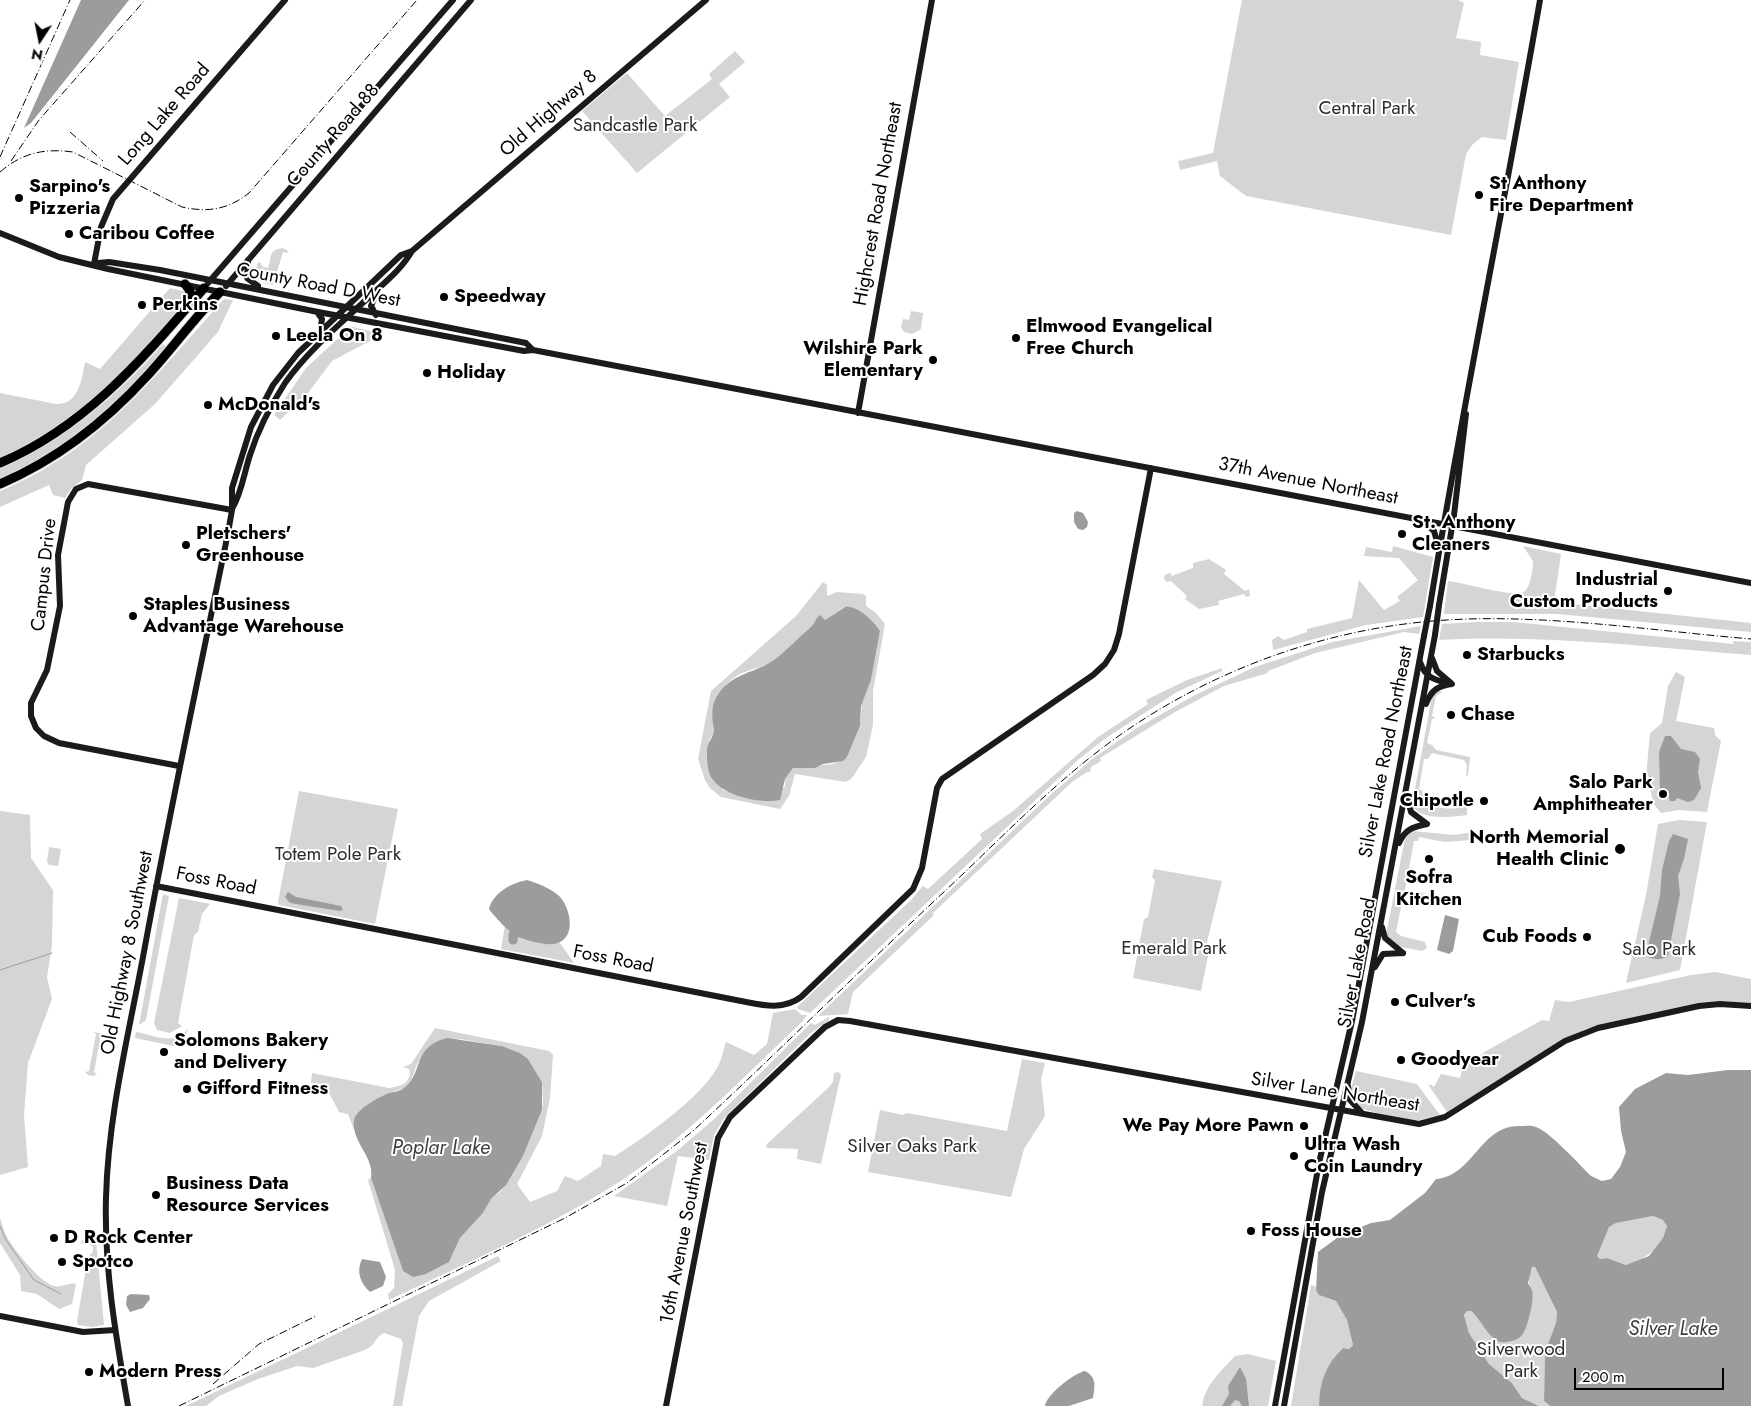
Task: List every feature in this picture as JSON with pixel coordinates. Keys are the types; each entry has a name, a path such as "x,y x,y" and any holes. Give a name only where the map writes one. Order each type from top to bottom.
{"highway":[{"path":"184,284 190,291 188,307"},
{"path":"0,463 46,440 99,402 134,369 204,288"},
{"path":"0,484 48,459 104,418 138,387 220,292"}],"street":[{"name":"Long Lake Road","path":"94,264 100,227 114,199 285,0"},
{"name":"County Road 88","path":"204,288 453,0"},
{"name":"County Road 88","path":"220,292 471,0"},
{"name":"Old Highway 8","path":"344,308 401,255 412,251 706,0"},
{"name":"Highcrest Road Northeast","path":"858,413 932,0"},
{"name":"Silver Lake Road Northeast","path":"1452,524 1467,400 1540,0"},
{"name":"County Road D West","path":"0,234 59,257 94,264 108,269 313,311 524,351 533,350 858,413"},
{"name":"Old Highway 8","path":"354,310 406,262 412,251"},
{"path":"249,258 247,278 252,284 265,291"},
{"name":"County Road D West","path":"94,264 109,262 228,283 376,315 436,324 526,343 533,350"},
{"path":"376,315 370,302 380,288"},
{"name":"Old Highway 8 Southwest","path":"128,1406 115,1330 106,1246 108,1156 114,1110 179,766 232,510 231,496 238,464 259,410 283,370 344,308"},
{"name":"Old Highway 8 Southwest","path":"232,510 239,497 250,455 266,416 276,399 306,356 354,310"},
{"path":"313,311 322,319 320,332"},
{"name":"Silver Lake Road Northeast","path":"1274,1406 1331,1109 1352,1021 1430,606 1460,427 1467,400"},
{"name":"37th Avenue Northeast","path":"858,413 1452,524 1751,583"},
{"name":"Foss Road","path":"156,886 741,1001 782,1006 801,997 913,889 922,868 940,781 944,776 1093,675 1110,657 1119,634 1151,468"},
{"name":"Campus Drive","path":"179,766 53,741 36,728 31,716 31,703 49,661 61,600 59,549 68,502 76,489 88,484 232,510"},
{"path":"1420,518 1435,534 1438,554"},
{"name":"Silver Lake Road","path":"1284,1406 1314,1233 1382,921 1435,636 1452,524"},
{"path":"1431,656 1437,671 1452,684"},
{"path":"1420,661 1423,671 1428,675 1435,680 1452,684"},
{"path":"1420,718 1428,696 1441,686 1452,684"},
{"path":"1394,853 1406,831 1427,824 1411,812 1406,792"},
{"path":"1370,978 1380,956 1386,952 1403,952 1386,938 1382,921"},
{"name":"Silver Lane Northeast","path":"892,1029 1409,1123 1432,1122 1445,1117 1565,1041 1586,1031 1699,1006 1720,1004 1751,1006"},
{"name":"16th Avenue Southwest","path":"666,1406 716,1146 725,1124 790,1058 831,1022 850,1021 892,1029"},
{"path":"1348,1080 1350,1100 1365,1116"},
{"path":"0,1316 83,1332 115,1330"}],"green space":[{"name":"Central Park","path":"1242,0 1458,0 1464,3 1456,38 1481,42 1480,55 1519,62 1506,140 1482,137 1473,144 1466,154 1451,235 1246,196 1220,176 1217,161 1180,170 1178,161 1213,153"},
{"name":"Sandcastle Park","path":"735,51 745,62 719,84 730,97 637,173 582,111 627,73 665,116 712,79 709,74"},
{"path":"282,248 289,253 283,252 273,285 259,281 256,277 257,264 260,262 263,267 268,268 272,253"},
{"path":"170,288 187,292 185,303 123,371 79,410 55,427 0,458 0,393 56,404 70,400 81,383 85,362 100,369"},
{"path":"224,299 233,300 218,332 155,404 86,465 82,480 71,489 65,498 53,495 49,485 0,507 0,491 36,474 68,454 124,408 174,356"},
{"path":"911,311 923,313 921,329 912,334 904,332 901,327 903,319 909,320"},
{"path":"349,326 383,334 332,361 308,393 280,420 274,415 306,368"},
{"path":"163,344 166,347 149,368 111,406 47,454 0,480 0,469 46,445 88,416 127,382"},
{"path":"1393,546 1433,557 1423,617 1366,625 1273,650 1272,640 1278,636 1284,640 1307,632 1307,629 1352,618 1359,580 1384,610 1400,601 1397,597 1418,580 1399,558 1364,556 1366,547 1392,552"},
{"path":"1523,546 1561,554 1554,602 1751,623 1751,632 1557,614 1444,614 1448,581 1500,592 1519,593 1525,591 1530,581 1533,561"},
{"path":"1209,559 1226,570 1224,574 1245,591 1249,589 1250,596 1246,597 1244,594 1218,601 1219,605 1199,609 1185,599 1187,596 1171,581 1167,582 1164,579 1165,575 1170,573 1172,576 1193,568 1193,563"},
{"path":"823,582 827,585 827,596 837,592 863,594 866,596 866,606 876,613 885,624 873,691 873,725 866,757 852,778 846,782 795,774 789,796 780,809 721,797 710,788 705,780 698,759 711,691 796,616","holes":["844,607 865,615 880,631 871,680 862,703 860,726 847,757 833,764 793,768 785,779 785,787 754,799 723,790 709,740 714,733 715,707 721,692 732,679 740,674 773,661 812,626 820,616 825,620"]},
{"path":"1513,622 1734,644 1732,641 1751,642 1751,655 1556,640 1439,640 1442,624"},
{"path":"1421,626 1419,634 1404,632 1315,653 1268,671 1268,673 1224,686 1175,712 1100,758 1101,761 1091,767 1090,772 1072,782 932,914 934,915 853,992 848,1014 818,1016 1048,797 1092,759 1137,728 1195,695 1255,667 1332,642"},
{"path":"1222,668 1222,671 1177,692 1106,738 1079,759 810,1013 798,1009 797,1007 911,900 923,886 928,889 982,839 980,834 1013,811 1098,737 1148,704 1146,700 1187,680"},
{"path":"1676,672 1685,677 1676,721 1714,728 1715,735 1721,741 1707,812 1679,810 1661,813 1653,803 1648,777 1646,777 1650,733 1662,723 1668,686"},
{"path":"1439,691 1443,691 1436,696 1432,716 1436,718 1432,719 1427,743 1436,750 1470,757 1468,776 1466,775 1467,765 1464,760 1432,753 1428,759 1424,759 1419,789 1422,790 1424,800 1428,803 1449,809 1464,805 1467,806 1467,815 1429,816 1422,814 1412,805 1432,696"},
{"name":"Totem Pole Park","path":"299,791 398,809 375,924 279,905 278,902"},
{"path":"0,811 30,815 31,858 53,890 52,945 47,977 52,999 28,1063 24,1115 28,1167 0,1175"},
{"name":"Salo Park","path":"1679,820 1707,822 1680,970 1626,983 1646,895 1658,824"},
{"path":"1412,831 1454,835 1474,832 1478,840 1474,843 1471,840 1444,842 1419,837 1418,841 1414,841 1405,890 1433,895 1435,900 1432,901 1432,897 1404,892 1396,932 1401,936 1425,942 1427,948 1422,951 1396,946 1386,935 1405,838"},
{"path":"49,847 61,849 58,866 49,865 47,861"},
{"name":"Emerald Park","path":"1154,869 1222,881 1207,942 1210,946 1201,991 1133,978 1144,919 1148,917 1155,880 1152,877"},
{"path":"163,894 169,896 146,1020 139,1025"},
{"path":"179,898 210,904 202,914 198,932 194,935 178,1023 182,1026 170,1033 157,1030 154,1023"},
{"path":"505,925 516,935 523,938 544,943 560,943 574,963 501,949"},
{"path":"1715,972 1751,979 1751,1004 1724,1001 1585,1029 1541,1053 1447,1112 1429,1086 1430,1084 1434,1087 1441,1074 1460,1078 1462,1069 1486,1051 1542,1020 1549,1021 1555,1000 1569,1002 1691,975"},
{"path":"795,1009 802,1015 807,1015 802,1022 714,1106 668,1146 619,1182 592,1199 506,1244 389,1300 388,1294 394,1288 395,1270 368,1180 371,1178 403,1271 426,1274 449,1262 460,1238 483,1213 491,1199 501,1191 523,1156 542,1110 542,1082 528,1059 520,1053 502,1046 459,1039 418,1062 411,1080 405,1088 389,1093 354,1119 354,1130 348,1114 339,1112 325,1085 311,1083 312,1073 389,1088 400,1086 407,1080 410,1073 409,1069 403,1067 411,1064 435,1028 549,1051 553,1055 550,1098 542,1136 517,1184 530,1202 557,1191 565,1176 578,1181 601,1166 603,1154 615,1156 641,1139 686,1104 699,1091 719,1065 726,1042 754,1055 767,1044 773,1013"},
{"path":"829,1017 829,1020 811,1033 725,1117 714,1135 709,1160 678,1156 667,1206 614,1196 678,1150 713,1120 811,1023 815,1025"},
{"path":"188,1028 183,1048 135,1038 136,1032 164,1038 177,1037"},
{"path":"93,1032 105,1034 101,1034 94,1072 97,1074 93,1076 85,1072 89,1071 96,1034"},
{"name":"Silver Oaks Park","path":"1022,1059 1045,1063 1041,1080 1045,1116 1024,1149 1011,1197 868,1172 880,1110 1007,1131"},
{"path":"1356,1071 1417,1084 1440,1115 1412,1120 1380,1114 1357,1106 1353,1102 1351,1095"},
{"path":"838,1072 841,1074 821,1164 797,1159 798,1149 767,1148 766,1145 828,1088 833,1082 834,1073"},
{"path":"1653,1216 1667,1222 1666,1230 1659,1244 1648,1255 1626,1265 1607,1258 1600,1259 1596,1255 1609,1227 1616,1223"},
{"path":"0,1218 5,1233 13,1246 41,1278 54,1286 76,1284 72,1304 59,1309 37,1294 21,1291 20,1275 0,1243"},
{"path":"95,1231 104,1325 92,1327 78,1325 77,1321 88,1257 93,1252 93,1247 87,1242 80,1244 84,1237 90,1239"},
{"path":"498,1256 501,1261 429,1301 419,1316 402,1406 393,1406 403,1343 401,1339 384,1333 365,1350 313,1368 297,1366 258,1379 219,1396 206,1406 186,1406"},
{"name":"Silverwood Park","path":"1535,1267 1557,1312 1556,1323 1545,1352 1544,1401 1550,1406 1539,1406 1522,1398 1512,1383 1489,1364 1469,1333 1464,1315 1467,1311 1471,1311 1480,1318 1493,1337 1508,1342 1519,1338 1527,1326 1533,1300 1528,1275 1530,1268"},
{"path":"1311,1285 1315,1286 1323,1296 1336,1301 1347,1320 1353,1345 1349,1349 1343,1348 1328,1367 1320,1390 1319,1406 1291,1406"},
{"path":"1248,1354 1276,1361 1268,1406 1202,1406 1206,1391 1219,1373 1235,1356"}],"water":[{"path":"81,0 129,0 31,123 24,128"},
{"path":"1077,511 1083,513 1088,522 1087,527 1083,530 1078,529 1074,522 1074,513"},
{"path":"845,607 855,608 860,611 880,631 871,680 861,706 860,726 847,757 843,761 823,764 815,768 793,768 785,779 780,800 762,801 742,797 732,794 716,784 709,771 707,748 713,735 713,707 719,693 731,681 774,660 811,627 820,615 825,620"},
{"path":"1665,736 1671,736 1681,749 1695,752 1700,759 1698,772 1701,788 1694,800 1688,802 1677,798 1675,801 1670,801 1668,793 1660,789 1659,752"},
{"path":"1673,834 1688,839 1678,876 1680,894 1668,956 1656,959 1648,957 1647,950 1660,896 1662,870 1669,841"},
{"path":"527,880 555,892 565,905 570,919 570,926 565,938 556,944 544,944 516,936 489,909 494,898 504,890"},
{"path":"288,892 296,897 341,906 343,910 290,903 285,897"},
{"path":"1445,915 1459,919 1453,951 1449,954 1437,950"},
{"name":"Poplar Lake","path":"447,1038 502,1046 520,1053 528,1059 542,1082 542,1110 523,1156 506,1185 491,1199 483,1213 460,1238 449,1262 426,1274 413,1277 403,1271 371,1178 370,1163 356,1135 354,1120 360,1111 371,1103 389,1093 404,1088 410,1082 428,1047"},
{"name":"Silver Lake","path":"1728,1070 1751,1070 1751,1406 1550,1406 1544,1401 1545,1352 1556,1323 1557,1312 1535,1267 1532,1267 1528,1283 1533,1294 1532,1306 1527,1326 1518,1339 1500,1342 1488,1333 1471,1311 1467,1311 1464,1315 1469,1333 1489,1364 1512,1383 1522,1398 1539,1406 1319,1406 1320,1389 1328,1367 1343,1348 1349,1349 1353,1345 1347,1320 1336,1301 1319,1295 1316,1290 1318,1252 1341,1235 1371,1223 1390,1220 1425,1193 1436,1179 1449,1176 1460,1169 1486,1141 1496,1133 1507,1128 1536,1127 1556,1142 1591,1176 1602,1181 1611,1179 1620,1167 1626,1152 1621,1131 1619,1107 1635,1089 1666,1073 1688,1075","holes":["1653,1216 1663,1220 1667,1226 1663,1238 1649,1256 1626,1265 1607,1258 1600,1259 1597,1256 1609,1227 1616,1223"]},
{"path":"362,1259 380,1262 386,1277 383,1286 370,1292 361,1281 359,1268"},
{"path":"131,1294 149,1295 150,1299 143,1308 130,1312 126,1305 127,1296"},
{"path":"1240,1367 1246,1379 1249,1406 1242,1406 1239,1401 1235,1400 1230,1406 1222,1406 1229,1394 1228,1386"},
{"path":"1085,1371 1093,1379 1095,1386 1093,1398 1069,1406 1045,1406 1050,1396 1061,1385"}],"waterway":[{"path":"513,935 513,940 515,923"},
{"path":"0,970 52,953"},
{"path":"0,1226 6,1240 34,1280 61,1294"}],"railway":[{"path":"0,157 70,0"},
{"path":"11,161 39,120 145,0"},
{"path":"0,172 17,160 34,153 52,151 73,152 182,207 201,210 218,208 234,203 249,193 417,0"},
{"path":"70,132 103,161"},
{"path":"179,1406 565,1218 627,1183 693,1131 1054,788 1128,729 1206,684 1290,650 1377,628 1422,622 1462,619 1545,620 1751,639"},
{"path":"213,1384 259,1344 316,1316"}],"place":[{"name":"St Anthony Fire Department","path":"1479,195"},
{"name":"Sarpino's Pizzeria","path":"19,198"},
{"name":"Caribou Coffee","path":"69,234"},
{"name":"Speedway","path":"444,297"},
{"name":"Perkins","path":"142,305"},
{"name":"Leela On 8","path":"276,336"},
{"name":"Elmwood Evangelical Free Church","path":"1016,338"},
{"name":"Wilshire Park Elementary","path":"933,360"},
{"name":"Holiday","path":"427,373"},
{"name":"McDonald's","path":"208,405"},
{"name":"St. Anthony Cleaners","path":"1402,534"},
{"name":"Pletschers' Greenhouse","path":"186,545"},
{"name":"Industrial Custom Products","path":"1668,591"},
{"name":"Staples Business Advantage Warehouse","path":"133,616"},
{"name":"Starbucks","path":"1467,655"},
{"name":"Chase","path":"1451,715"},
{"name":"Salo Park Amphitheater","path":"1663,794"},
{"name":"Chipotle","path":"1484,801"},
{"name":"North Memorial Health Clinic","path":"1620,849"},
{"name":"Sofra Kitchen","path":"1429,859"},
{"name":"Cub Foods","path":"1587,937"},
{"name":"Culver's","path":"1395,1002"},
{"name":"Solomons Bakery and Delivery","path":"164,1052"},
{"name":"Goodyear","path":"1401,1060"},
{"name":"Gifford Fitness","path":"187,1089"},
{"name":"We Pay More Pawn","path":"1304,1126"},
{"name":"Ultra Wash Coin Laundry","path":"1294,1156"},
{"name":"Business Data Resource Services","path":"156,1195"},
{"name":"Foss House","path":"1251,1231"},
{"name":"D Rock Center","path":"54,1238"},
{"name":"Spotco","path":"62,1262"},
{"name":"Modern Press","path":"89,1372"}]}
